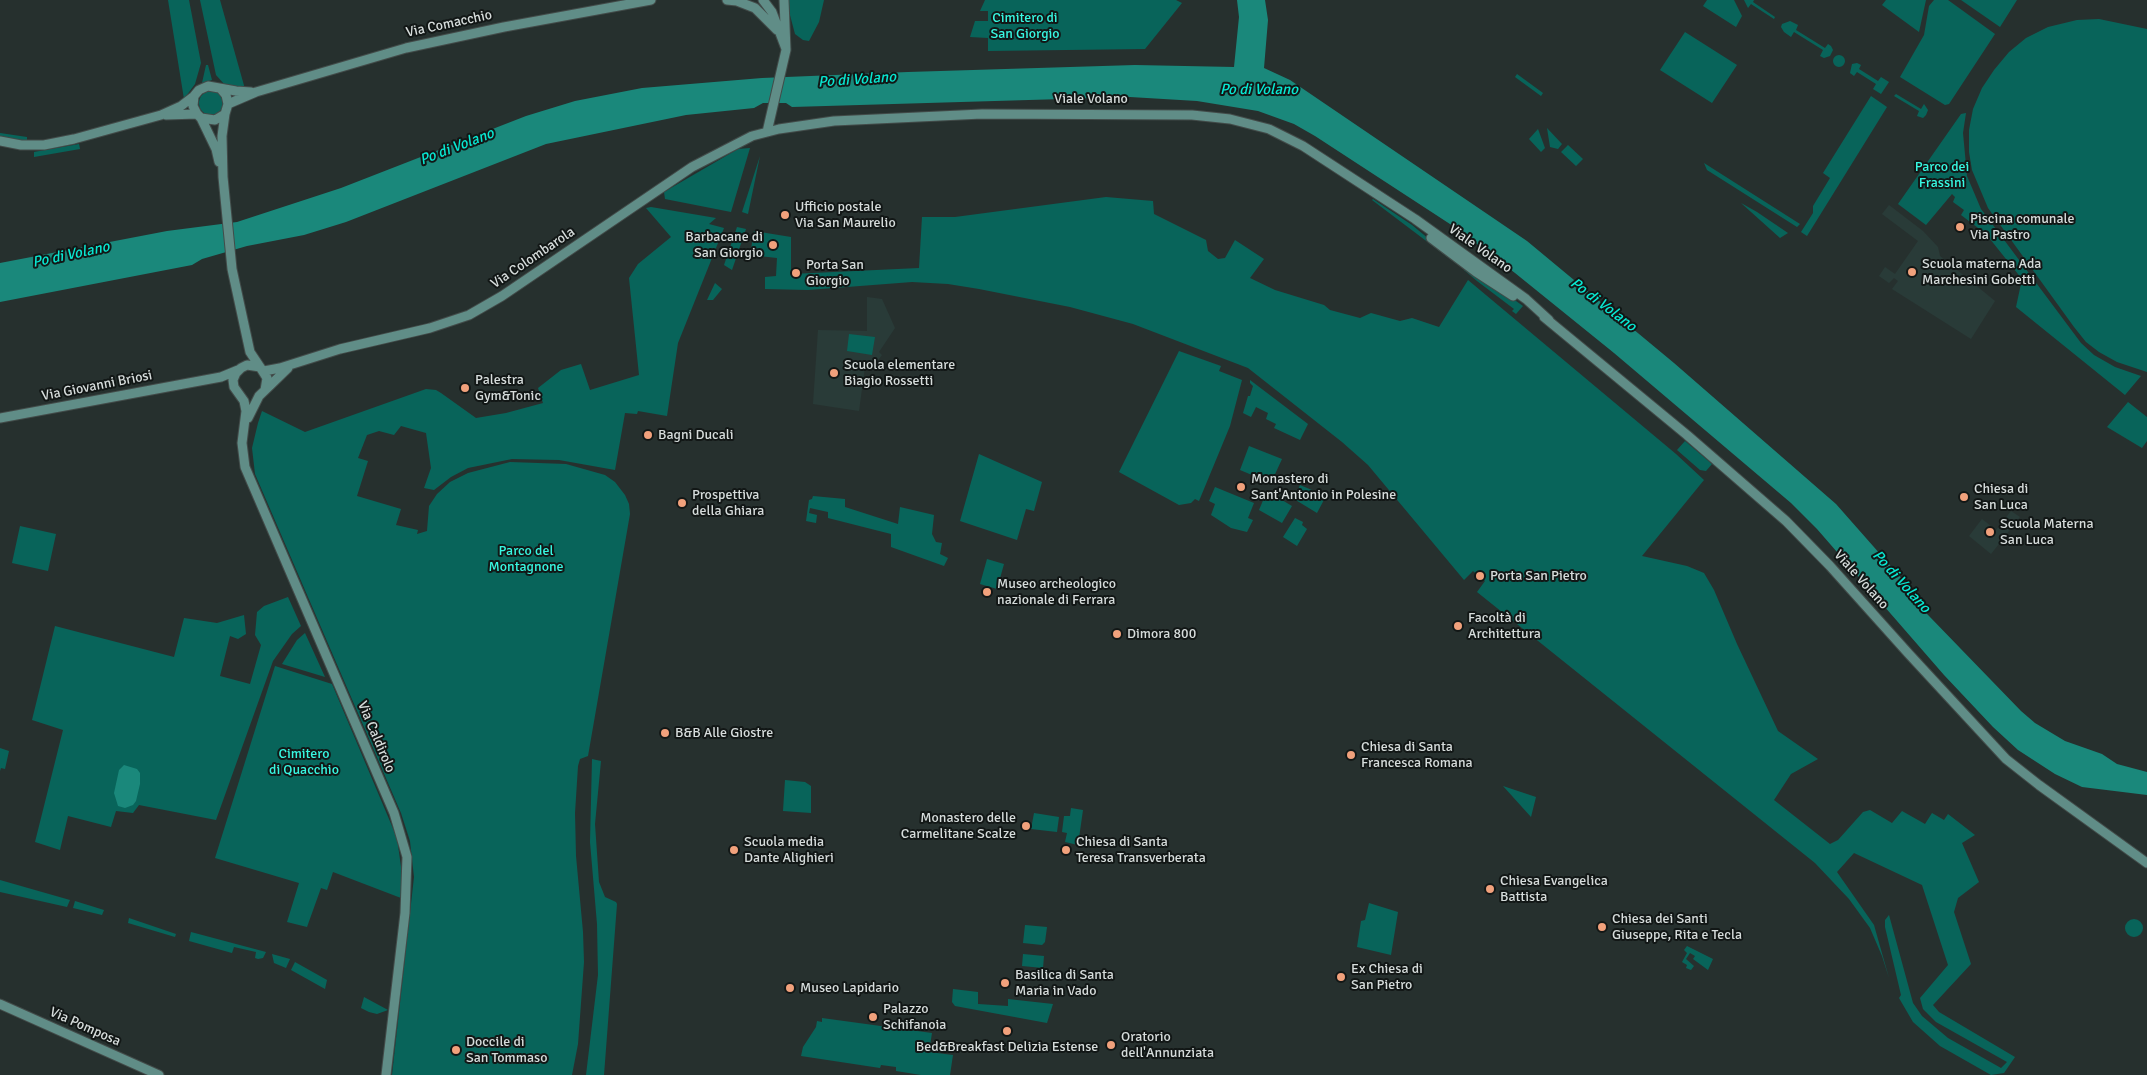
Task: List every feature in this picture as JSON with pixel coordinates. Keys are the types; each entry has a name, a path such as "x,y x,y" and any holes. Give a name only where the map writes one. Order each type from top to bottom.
{"main road":[{"name":"Via Comacchio","path":"228,104 256,92 406,48 651,0"},
{"path":"727,0 737,1 755,8 777,30"},
{"path":"763,0 772,12 777,30 786,50"},
{"path":"772,0 787,32"},
{"path":"767,132 786,50 787,32 784,0"},
{"name":"Via Comacchio","path":"0,142 21,145 53,144 161,115 181,106 199,90 208,86 256,92"},
{"path":"221,89 226,95 228,104 222,136 224,194 232,269 252,356 262,369"},
{"path":"194,96 193,106 216,149 223,177"},
{"name":"Via Comacchio","path":"161,115 199,116 215,120 225,114"},
{"name":"Viale Volano","path":"767,132 844,120 982,114 1157,114 1222,118 1258,126 1287,137 1393,205 1526,299 1548,320 1701,447 1786,521 1834,570 1908,654 2006,759 2039,786 2147,863"},
{"name":"Via Colombarola","path":"262,369 296,363 340,349 430,328 469,315 502,296 702,161 741,140 767,132"},
{"name":"Via Caldirolo","path":"248,341 248,357 234,380 246,407 242,448 245,467 394,813 407,857 407,884 386,1075"},
{"name":"Via Colombarola","path":"262,393 284,371 296,363"},
{"path":"241,368 251,365 262,369"},
{"name":"Via Giovanni Briosi","path":"0,418 221,377 241,368"},
{"name":"Via Caldirolo","path":"245,425 268,382 262,369"},
{"name":"Via Giovanni Briosi","path":"198,380 216,381 238,392"},
{"path":"238,392 251,399 262,393"},
{"name":"Via Pomposa","path":"0,1004 159,1075"}],"shaded area":[{"path":"1889,205 1923,231 1938,247 1940,256 1995,301 1971,339 1892,289 1898,281 1894,278 1889,283 1879,276 1885,267 1895,274 1918,241 1882,214"},
{"path":"867,297 882,299 895,328 879,352 882,355 872,368 865,367 859,411 813,404 818,330 867,331"},
{"name":"Scuola Materna San Luca","path":"2011,511 2020,517 1991,554 1969,536 1982,519 1996,530"}],"green space":[{"path":"168,0 189,0 201,63 195,84 184,99"},
{"path":"200,0 220,0 245,89 225,85 216,75"},
{"path":"786,0 824,0 819,22 809,41 803,40 795,34"},
{"name":"Cimitero di San Giorgio","path":"985,0 1176,0 1182,3 1145,49 988,51 988,38 970,37 975,21 988,21 988,11 980,11"},
{"path":"1707,0 1734,0 1742,16 1736,27 1703,6"},
{"path":"1744,0 1754,0 1753,2 1775,17 1774,19 1751,4 1748,8"},
{"path":"1886,0 1926,0 1919,32 1882,5"},
{"path":"1934,0 1948,0 1995,34 1949,104 1945,105 1900,77 1924,35 1929,6"},
{"path":"1961,0 2017,0 2000,27"},
{"path":"2099,19 2147,29 2147,372 2117,362 2086,342 1988,208 1972,170 1969,152 1969,130 1973,109 1982,88 2009,52 2026,38 2048,27 2077,20"},
{"path":"1790,21 1798,25 1796,30 1825,48 1828,44 1831,46 1833,50 1830,56 1824,58 1820,56 1823,50 1794,32 1791,37 1784,32 1781,27 1782,24"},
{"path":"1685,32 1737,65 1712,103 1660,70"},
{"path":"1841,55 1844,56 1844,66 1837,67 1834,66 1833,59 1834,56"},
{"path":"1857,63 1861,65 1859,69 1878,81 1881,77 1889,82 1881,94 1873,89 1876,84 1857,72 1854,76 1850,73 1852,64"},
{"path":"206,65 208,65 212,80 202,83"},
{"path":"1517,74 1543,93 1541,96 1515,77"},
{"path":"211,91 216,92 222,98 222,108 216,114 211,115 206,114 200,108 199,103 200,98 206,92"},
{"path":"1896,94 1921,109 1924,104 1928,110 1926,115 1923,118 1917,116 1919,111 1894,96"},
{"path":"1871,96 1887,107 1807,236 1801,232 1813,213 1813,206 1830,178 1823,173"},
{"name":"Parco dei Frassini","path":"1966,113 1963,133 1967,176 1981,209 2081,343 2094,355 2115,367 2141,376 2125,395 2016,307 2022,279 1986,234 1961,215 1964,210 1953,202 1955,197 1952,194 1926,225 1898,204 1961,114"},
{"path":"1547,128 1562,144 1558,149 1550,147"},
{"path":"1538,129 1545,148 1541,152 1529,139"},
{"path":"0,133 27,137 27,141 0,137"},
{"path":"79,144 80,149 34,157 34,152"},
{"path":"1568,145 1583,159 1576,166 1561,152"},
{"path":"750,148 731,212 665,199 664,192 738,149"},
{"path":"760,156 748,214 742,212"},
{"path":"1704,163 1800,224 1797,227 1707,170"},
{"path":"1106,197 1153,201 1154,214 1206,240 1208,251 1218,259 1225,258 1235,240 1264,259 1250,278 1275,290 1324,305 1330,310 1360,318 1371,313 1400,321 1412,318 1439,327 1468,280 1676,454 1704,480 1642,556 1687,566 1704,573 1714,590 1778,731 1818,759 1791,774 1774,800 1830,844 1838,840 1863,812 1870,810 1892,823 1902,811 1925,824 1932,813 1944,820 1948,814 1975,835 1962,843 1979,882 1958,898 1954,912 1971,964 1933,1005 1939,1012 2015,1057 2004,1073 1991,1075 1940,1046 1913,1022 1899,998 1901,995 1885,927 1885,920 1889,915 1913,1003 1922,1016 1948,1038 2001,1068 2007,1062 1936,1022 1923,1009 1920,998 1948,965 1922,885 1854,853 1837,872 1874,925 1889,978 1870,928 1849,899 1815,863 1477,592 1485,581 1473,571 1464,580 1368,465 1342,442 1248,368 1133,324 1070,307 979,289 948,284 912,282 808,290 765,289 765,277 776,276 777,258 750,255 754,231 791,237 791,274 919,268 922,217 955,217"},
{"path":"1372,200 1412,225 1459,264"},
{"path":"1741,203 1757,212 1788,233 1780,238"},
{"name":"Parco del Montagnone","path":"651,207 716,218 709,224 724,228 678,343 667,416 638,411 637,414 625,413 615,470 559,460 512,459 468,468 451,477 434,490 424,488 431,468 426,433 401,426 394,435 379,431 367,435 358,458 368,461 357,496 401,509 396,525 418,530 417,534 427,531 429,506 437,494 450,482 468,473 510,462 566,464 605,475 615,482 625,495 629,504 630,514 588,756 580,759 578,766 575,813 576,856 584,962 578,1044 572,1075 392,1075 414,877 410,841 401,813 255,474 252,448 258,423 262,411 305,432 426,389 436,390 476,418 506,413 543,403 538,388 561,370 581,364 590,390 639,375 629,278 638,264 671,237 646,208"},
{"path":"737,227 746,229 732,270 724,265"},
{"path":"1465,268 1523,306 1516,314 1512,311 1514,309 1477,281 1464,270"},
{"path":"715,283 722,289 713,300 707,300"},
{"path":"849,334 875,337 872,355 847,351"},
{"path":"1179,351 1221,366 1219,371 1242,380 1230,426 1199,501 1195,499 1191,503 1179,505 1119,472"},
{"path":"1250,380 1308,424 1300,440 1274,428 1276,424 1266,419 1268,413 1256,407 1251,417 1243,413 1253,386"},
{"path":"2128,402 2147,417 2147,441 2142,448 2107,427"},
{"path":"1685,441 1712,464 1706,471 1700,470 1677,450"},
{"path":"1249,446 1282,459 1271,483 1240,470"},
{"path":"979,454 1042,482 1034,511 1026,509 1017,540 960,521"},
{"path":"1300,485 1326,496 1317,513 1294,499"},
{"path":"1215,487 1254,503 1248,518 1253,520 1247,532 1231,528 1211,515 1215,504 1209,501"},
{"path":"1267,491 1292,506 1282,523 1259,510"},
{"path":"813,496 845,499 845,507 898,524 900,507 934,515 932,534 936,542 942,543 940,554 948,558 944,566 891,547 891,534 828,518 828,512 810,508 809,513 817,515 816,523 806,521 809,500"},
{"path":"1295,518 1303,522 1302,525 1307,529 1297,546 1283,537"},
{"path":"20,526 56,534 48,571 12,563"},
{"path":"987,559 1004,564 997,589 980,584"},
{"path":"288,597 301,626 292,634 273,661 216,820 139,805 133,813 116,811 111,827 68,816 60,850 35,842 63,730 32,720 55,626 174,657 184,618 217,623 244,615 246,634 238,639 230,636 220,676 250,684 261,645 255,635 257,612 264,606"},
{"path":"305,633 325,677 282,664 297,640"},
{"name":"Cimitero di Quacchio","path":"275,666 332,684 397,838 402,874 401,898 333,872 327,890 321,888 307,927 287,922 299,883 215,858"},
{"path":"0,748 9,751 5,769 1,768 0,771"},
{"path":"592,759 601,761 595,824 599,882 605,897 617,904 604,1075 586,1075 598,975 597,924 590,842"},
{"path":"785,780 805,782 811,786 811,813 783,811"},
{"path":"1503,786 1536,797 1531,817"},
{"path":"1071,808 1083,810 1078,845 1065,842 1067,833 1062,832 1064,816 1070,816"},
{"path":"1034,813 1059,817 1057,832 1031,829"},
{"path":"0,880 70,900 67,907 0,892"},
{"path":"75,901 104,910 102,915 73,908"},
{"path":"1369,903 1398,912 1391,955 1357,947 1361,921 1365,920"},
{"path":"129,918 176,934 175,937 128,923"},
{"path":"2134,919 2140,922 2143,928 2140,934 2134,937 2128,934 2125,928 2128,922"},
{"path":"1025,925 1047,927 1045,942 1042,945 1023,943"},
{"path":"191,932 266,952 263,958 258,959 255,958 256,952 234,947 232,953 189,941"},
{"path":"1687,946 1713,959 1708,970 1693,959 1695,956 1690,953 1686,959 1694,966 1691,970 1686,968 1687,965 1682,962 1687,953 1684,950"},
{"path":"272,954 290,959 286,968 274,963"},
{"path":"1023,954 1044,956 1043,968 1022,966"},
{"path":"295,962 327,980 325,989 291,970"},
{"path":"953,989 978,992 978,1004 1008,1006 1008,999 1053,1004 1047,1023 955,1006 952,1002"},
{"path":"364,997 388,1010 377,1014 361,1008"},
{"path":"822,1018 932,1033 929,1052 953,1055 950,1075 921,1075 896,1071 896,1067 881,1065 880,1068 801,1056 803,1047 816,1027 817,1021 822,1022"}],"water":[{"name":"Po di Volano","path":"1237,0 1265,0 1268,20 1264,68 1290,80 1527,241 1674,363 1836,504 1903,580 1899,585 2021,711 2035,723 2065,741 2102,754 2117,764 2147,772 2147,795 2082,787 2055,774 2018,750 1993,727 1944,675 1817,529 1791,503 1614,353 1453,226 1315,136 1294,124 1258,111 1197,101 1130,97 792,107 786,103 763,103 754,108 686,115 546,144 346,222 304,235 247,246 202,259 192,265 0,302 0,263 167,231 237,222 341,188 526,116 575,101 642,88 762,78 908,72 1135,65 1234,67 1239,17"},
{"path":"124,765 137,769 140,773 140,784 136,801 133,805 125,808 118,806 114,793 119,770"}],"place":[{"name":"Ufficio postale Via San Maurelio","path":"785,215"},
{"name":"Piscina comunale Via Pastro","path":"1960,227"},
{"name":"Barbacane di San Giorgio","path":"773,245"},
{"name":"Scuola materna Ada Marchesini Gobetti","path":"1912,272"},
{"name":"Porta San Giorgio","path":"796,273"},
{"name":"Scuola elementare Biagio Rossetti","path":"834,373"},
{"name":"Palestra Gym&Tonic","path":"465,388"},
{"name":"Bagni Ducali","path":"648,435"},
{"name":"Monastero di Sant'Antonio in Polesine","path":"1241,487"},
{"name":"Chiesa di San Luca","path":"1964,497"},
{"name":"Prospettiva della Ghiara","path":"682,503"},
{"name":"Scuola Materna San Luca","path":"1990,532"},
{"name":"Porta San Pietro","path":"1480,576"},
{"name":"Museo archeologico nazionale di Ferrara","path":"987,592"},
{"name":"Facoltà di Architettura","path":"1458,626"},
{"name":"Dimora 800","path":"1117,634"},
{"name":"B&B Alle Giostre","path":"665,733"},
{"name":"Chiesa di Santa Francesca Romana","path":"1351,755"},
{"name":"Monastero delle Carmelitane Scalze","path":"1026,826"},
{"name":"Scuola media Dante Alighieri","path":"734,850"},
{"name":"Chiesa di Santa Teresa Transverberata","path":"1066,850"},
{"name":"Chiesa Evangelica Battista","path":"1490,889"},
{"name":"Chiesa dei Santi Giuseppe, Rita e Tecla","path":"1602,927"},
{"name":"Ex Chiesa di San Pietro","path":"1341,977"},
{"name":"Basilica di Santa Maria in Vado","path":"1005,983"},
{"name":"Museo Lapidario","path":"790,988"},
{"name":"Palazzo Schifanoia","path":"873,1017"},
{"name":"Bed&Breakfast Delizia Estense","path":"1007,1031"},
{"name":"Oratorio dell'Annunziata","path":"1111,1045"},
{"name":"Doccile di San Tommaso","path":"456,1050"}]}
